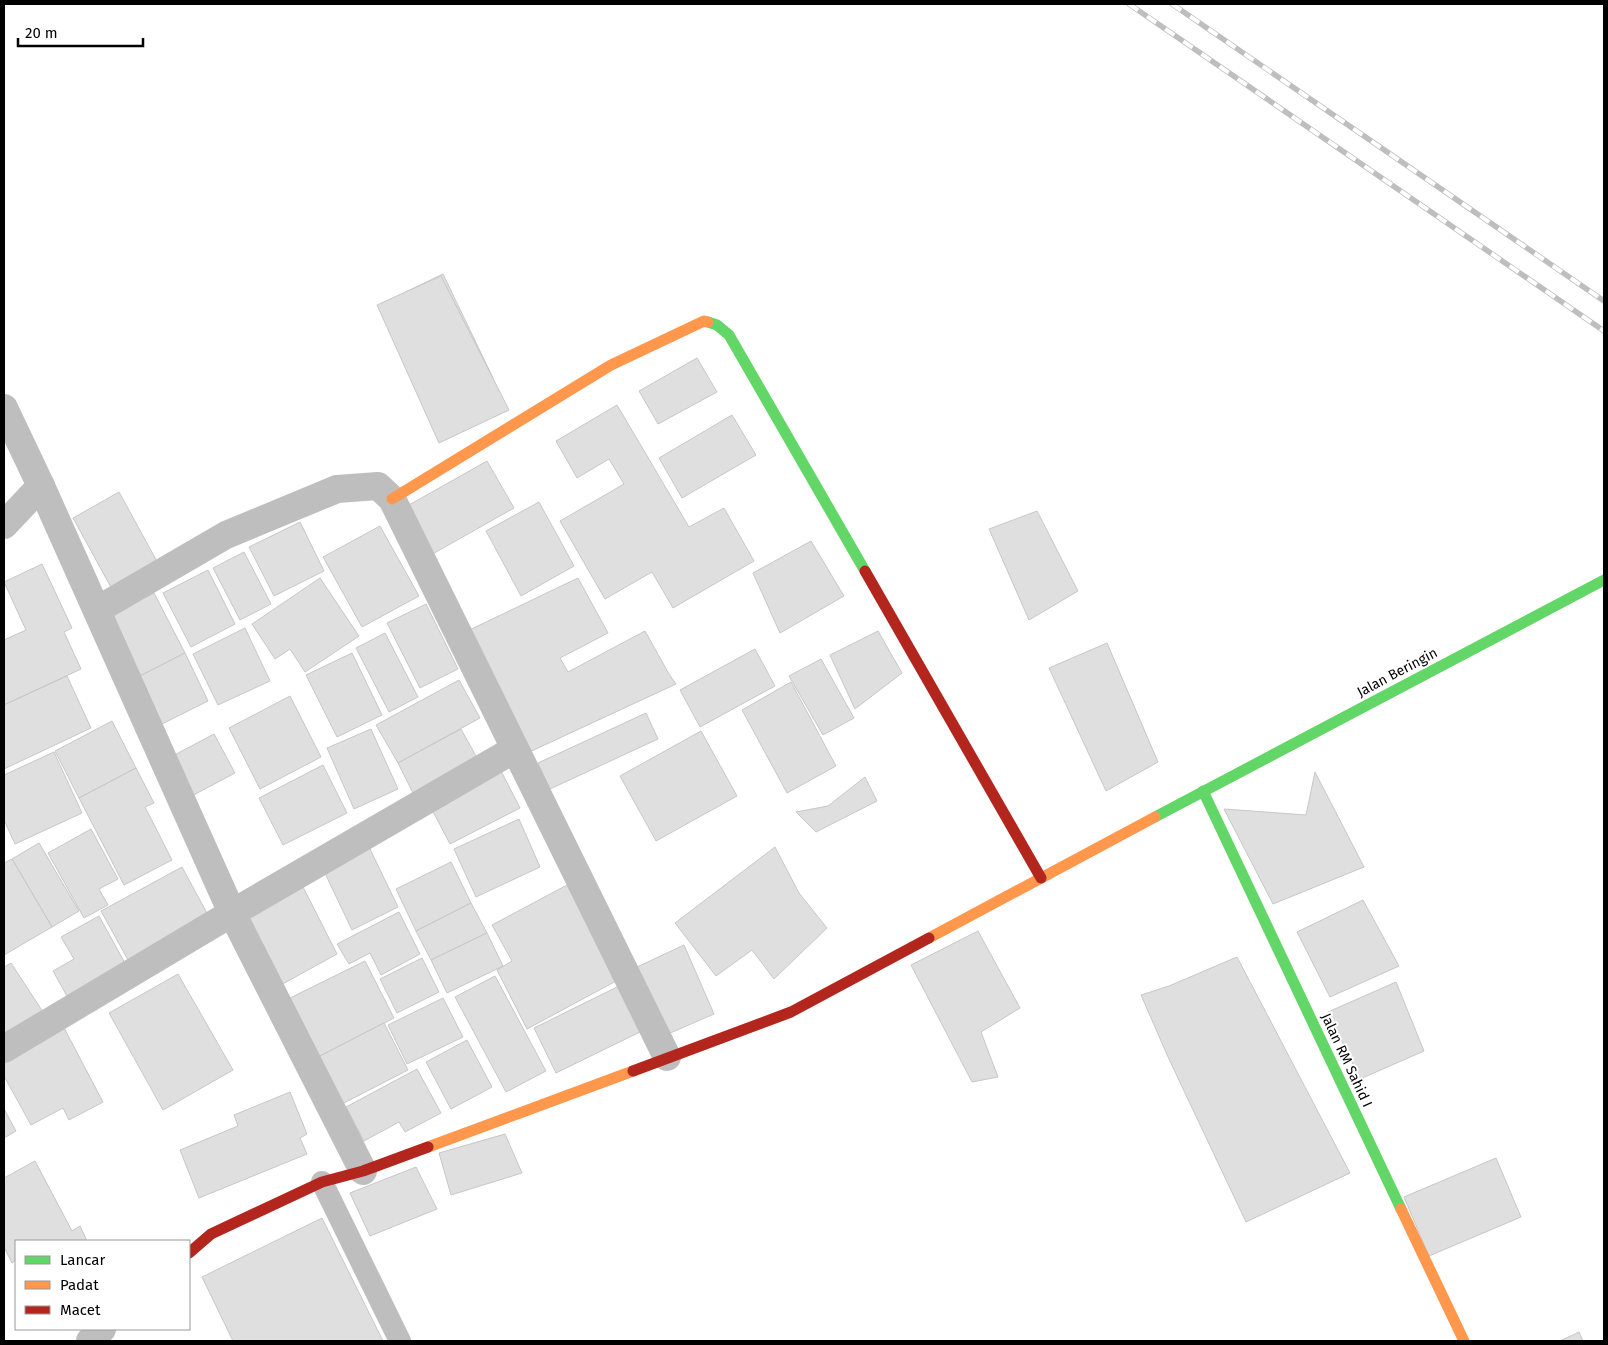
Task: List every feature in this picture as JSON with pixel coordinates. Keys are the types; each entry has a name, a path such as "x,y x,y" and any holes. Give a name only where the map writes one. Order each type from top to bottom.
{"street":[{"path":"392,499 611,365 704,321 717,325 729,334 1041,878"},
{"path":"4,408 97,610 232,913 363,1171"},
{"path":"4,525 41,486"},
{"path":"97,610 226,535 337,489 378,486 392,499 668,1057"},
{"name":"Jalan Beringin","path":"190,1252 211,1234 322,1182 363,1171 791,1012 1203,791 1604,580"},
{"path":"4,1049 232,913 515,749"},
{"name":"Jalan RM Sahid I","path":"1203,791 1464,1341"},
{"path":"90,1341 101,1330"}],"lane":[{"path":"322,1182 400,1341"}],"building":[{"path":"443,274 493,378 433,407 383,303"},
{"path":"441,276 509,410 439,443 377,305"},
{"path":"697,358 717,392 658,424 639,391"},
{"path":"617,405 689,527 724,508 754,561 673,608 652,572 605,599 560,521 624,484 609,459 577,478 556,441"},
{"path":"732,415 756,455 682,498 659,458"},
{"path":"487,461 514,508 429,556 402,509"},
{"path":"119,492 159,565 113,591 73,518"},
{"path":"539,502 574,566 521,596 486,531"},
{"path":"1037,511 1078,591 1029,620 989,529"},
{"path":"300,522 324,571 274,596 249,547"},
{"path":"380,526 419,596 362,627 323,557"},
{"path":"811,541 844,596 780,633 753,573"},
{"path":"244,552 271,604 240,620 213,568"},
{"path":"42,564 72,628 64,632 81,669 4,705 4,640 26,630 4,582"},
{"path":"208,570 235,624 191,647 163,593"},
{"path":"320,578 359,636 305,672 290,649 275,659 252,624"},
{"path":"578,578 608,633 560,658 568,672 645,631 676,684 523,755 461,634"},
{"path":"154,593 185,653 134,679 104,618"},
{"path":"426,604 458,669 420,688 387,623"},
{"path":"245,628 270,681 218,705 193,654"},
{"path":"878,631 902,673 855,709 830,655"},
{"path":"385,633 418,697 389,712 356,648"},
{"path":"1107,643 1158,762 1106,791 1049,668"},
{"path":"755,649 775,686 700,727 680,690"},
{"path":"185,653 208,701 158,726 134,679"},
{"path":"352,653 382,715 337,737 306,675"},
{"path":"821,659 854,718 823,735 789,676"},
{"path":"67,676 91,728 4,769 4,705"},
{"path":"459,680 480,718 398,763 376,725"},
{"path":"791,682 836,766 787,793 742,710"},
{"path":"290,696 321,757 260,789 229,728"},
{"path":"646,713 658,739 550,789 538,763"},
{"path":"112,721 136,768 79,798 55,751"},
{"path":"371,729 398,789 354,809 327,748"},
{"path":"461,729 477,758 413,793 398,763"},
{"path":"701,731 737,796 656,841 620,776"},
{"path":"214,734 235,773 186,799 165,760"},
{"path":"54,752 82,813 15,844 4,820 4,775"},
{"path":"323,765 347,813 283,845 259,798"},
{"path":"499,767 520,808 450,844 429,804"},
{"path":"136,768 154,803 145,807 172,860 124,885 79,798"},
{"path":"1315,772 1364,867 1273,904 1224,809 1306,815"},
{"path":"865,777 877,801 816,832 796,812 828,806"},
{"path":"519,819 540,867 476,897 454,849"},
{"path":"91,829 118,879 99,889 108,905 84,918 48,853"},
{"path":"39,843 79,911 52,927 12,859"},
{"path":"368,845 398,907 352,930 322,867"},
{"path":"775,847 799,893 827,928 774,979 752,950 716,976 675,923"},
{"path":"12,859 52,927 4,955 4,863"},
{"path":"451,862 471,903 416,931 396,889"},
{"path":"182,867 208,915 128,960 101,911"},
{"path":"301,883 337,954 279,986 241,914"},
{"path":"567,885 618,980 527,1029 497,970 512,961 492,925"},
{"path":"1363,900 1399,966 1330,997 1297,932"},
{"path":"471,903 487,933 431,960 416,931"},
{"path":"399,912 420,954 381,975 370,953 349,964 337,944"},
{"path":"99,916 126,965 68,998 53,971 74,959 61,937"},
{"path":"978,931 1020,1008 981,1032 998,1077 972,1082 911,965"},
{"path":"487,933 503,966 447,993 431,960"},
{"path":"684,945 714,1014 668,1034 637,967"},
{"path":"1237,957 1350,1173 1246,1222 1168,1057 1141,995 1169,986"},
{"path":"422,958 439,992 397,1013 380,979"},
{"path":"365,961 394,1018 316,1058 286,1000"},
{"path":"11,963 43,1012 4,1037 4,967"},
{"path":"178,974 233,1070 163,1110 109,1013"},
{"path":"495,976 546,1071 506,1092 455,997"},
{"path":"1396,982 1424,1051 1360,1079 1328,1012"},
{"path":"619,986 642,1031 556,1073 534,1028"},
{"path":"443,998 463,1037 407,1064 388,1025"},
{"path":"384,1023 408,1070 340,1105 316,1058"},
{"path":"63,1026 103,1102 69,1120 63,1108 31,1125 4,1076 4,1058"},
{"path":"467,1040 492,1087 451,1109 426,1062"},
{"path":"417,1069 441,1113 405,1132 399,1122 364,1141 346,1107"},
{"path":"290,1092 307,1134 300,1138 307,1154 199,1198 180,1150 238,1126 234,1115"},
{"path":"4,1109 16,1131 4,1138"},
{"path":"505,1134 522,1173 451,1195 439,1153"},
{"path":"1496,1158 1521,1217 1429,1256 1404,1197"},
{"path":"35,1161 72,1231 80,1226 87,1240 15,1240 15,1261 12,1263 4,1247 4,1178"},
{"path":"416,1167 437,1209 370,1236 350,1193"},
{"path":"322,1218 383,1341 233,1341 202,1277"},
{"path":"1579,1332 1583,1341 1560,1341"}],"railway":[{"path":"1129,4 1604,331"},
{"path":"1172,4 1604,301"}],"traffic: fast":[{"path":"708,322 717,325 729,335 865,571"},
{"path":"1155,817 1604,580"},
{"path":"1203,791 1401,1209"}],"traffic: slow":[{"path":"392,499 611,365 704,321 708,322"},
{"path":"929,938 1155,817"},
{"path":"428,1147 633,1071"},
{"path":"1401,1209 1464,1341"}],"traffic: jam":[{"path":"865,571 1041,878"},
{"path":"633,1071 791,1012 929,938"},
{"path":"190,1252 211,1234 322,1182 363,1171 428,1147"}]}
